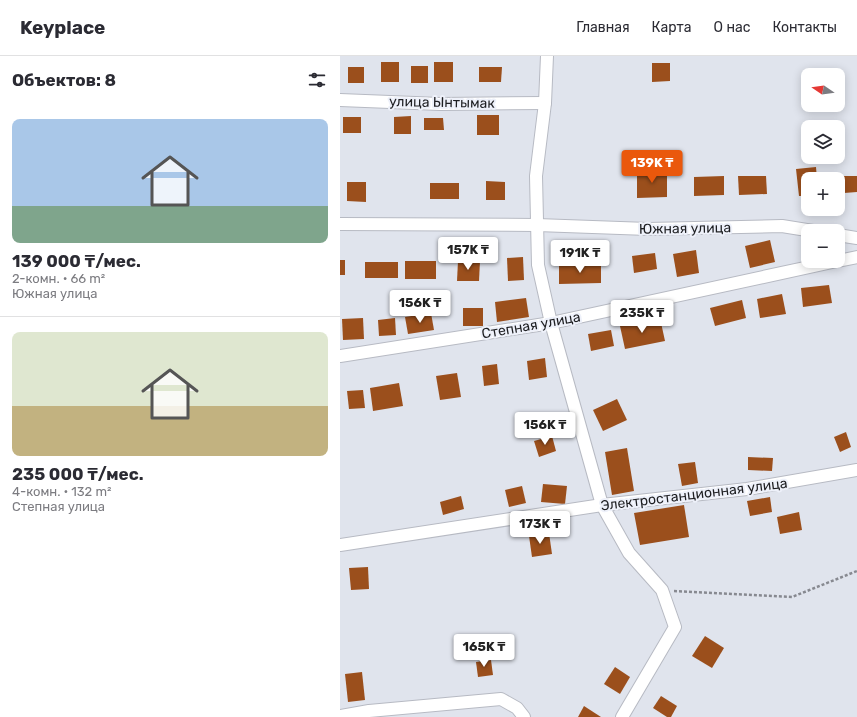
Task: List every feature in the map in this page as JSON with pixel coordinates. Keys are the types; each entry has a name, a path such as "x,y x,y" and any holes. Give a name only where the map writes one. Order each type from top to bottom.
{"street":[{"path":"548,56 545,103 536,176 538,265 551,323 602,505 629,553 662,590 675,627 622,717"},
{"name":"улица Ынтымак","path":"340,100 440,104 545,103"},
{"name":"Южная улица","path":"340,224 537,225 648,229 782,226 801,229"},
{"path":"845,236 857,238"},
{"name":"Степная улица","path":"845,260 857,257"},
{"name":"Степная улица","path":"340,356 551,323 806,268"},
{"name":"Электростанционная улица","path":"340,545 602,505 747,489 857,470"},
{"path":"340,716 369,711 501,699 517,708 524,717"}],"path":[{"path":"662,590 792,597 857,572"}],"building":[{"path":"381,62 399,62 399,82 381,82"},
{"path":"434,62 453,62 453,82 434,82"},
{"path":"652,63 670,63 670,81 652,82"},
{"path":"411,66 428,66 428,83 411,83"},
{"path":"348,67 364,67 364,83 348,83"},
{"path":"479,67 502,67 501,82 479,82"},
{"path":"477,115 499,115 499,135 477,135"},
{"path":"411,116 411,134 394,134 394,117"},
{"path":"343,117 361,117 361,133 343,133"},
{"path":"424,118 443,118 444,130 424,130"},
{"path":"816,167 816,172 801,172 801,196 799,196 796,169"},
{"path":"637,170 667,170 667,197 637,198"},
{"path":"724,176 724,195 694,196 694,177"},
{"path":"738,176 766,176 767,194 739,195"},
{"path":"845,176 857,176 857,192 845,193"},
{"path":"486,181 505,182 505,200 486,200"},
{"path":"347,182 366,182 366,202 347,201"},
{"path":"430,183 459,183 459,199 430,199"},
{"path":"770,240 775,262 750,268 745,246"},
{"path":"696,250 699,273 677,277 673,254"},
{"path":"655,253 657,269 634,273 632,256"},
{"path":"523,257 524,280 508,281 507,258"},
{"path":"340,260 345,260 345,275 340,275"},
{"path":"405,261 436,261 436,279 405,279"},
{"path":"458,261 480,261 479,281 457,281"},
{"path":"365,262 398,262 398,278 365,278"},
{"path":"559,264 601,264 601,283 559,284"},
{"path":"829,285 832,303 803,307 801,288"},
{"path":"782,294 786,314 760,318 757,299"},
{"path":"526,298 529,317 497,322 495,302"},
{"path":"742,300 746,318 715,326 710,308"},
{"path":"463,308 483,308 483,326 463,326"},
{"path":"431,313 434,330 408,334 405,317"},
{"path":"363,318 364,339 343,340 342,319"},
{"path":"395,318 396,335 379,336 378,320"},
{"path":"660,318 665,341 625,349 620,326"},
{"path":"611,330 614,346 591,351 588,334"},
{"path":"545,358 547,377 529,380 527,361"},
{"path":"497,364 499,384 484,386 482,366"},
{"path":"457,373 461,397 440,400 436,376"},
{"path":"399,383 403,406 373,411 370,388"},
{"path":"363,390 365,408 349,409 347,391"},
{"path":"617,399 627,420 603,431 593,410"},
{"path":"846,432 851,447 840,452 834,437"},
{"path":"552,436 556,451 539,457 534,441"},
{"path":"627,448 634,491 612,495 605,452"},
{"path":"748,457 773,458 772,471 748,470"},
{"path":"695,462 698,483 682,486 678,464"},
{"path":"543,484 567,486 565,504 541,502"},
{"path":"522,486 526,503 509,507 505,490"},
{"path":"461,496 464,509 443,515 440,502"},
{"path":"770,497 772,512 750,516 747,501"},
{"path":"684,505 689,537 640,545 634,513"},
{"path":"799,512 802,530 780,534 777,517"},
{"path":"549,533 552,554 532,557 529,536"},
{"path":"368,567 369,589 351,590 349,568"},
{"path":"705,636 724,648 712,668 692,656"},
{"path":"491,660 493,675 478,677 476,662"},
{"path":"615,667 630,677 620,694 604,684"},
{"path":"362,672 365,700 348,702 345,674"},
{"path":"661,696 677,706 671,717 667,717 653,708"},
{"path":"584,706 601,717 578,717"}]}
